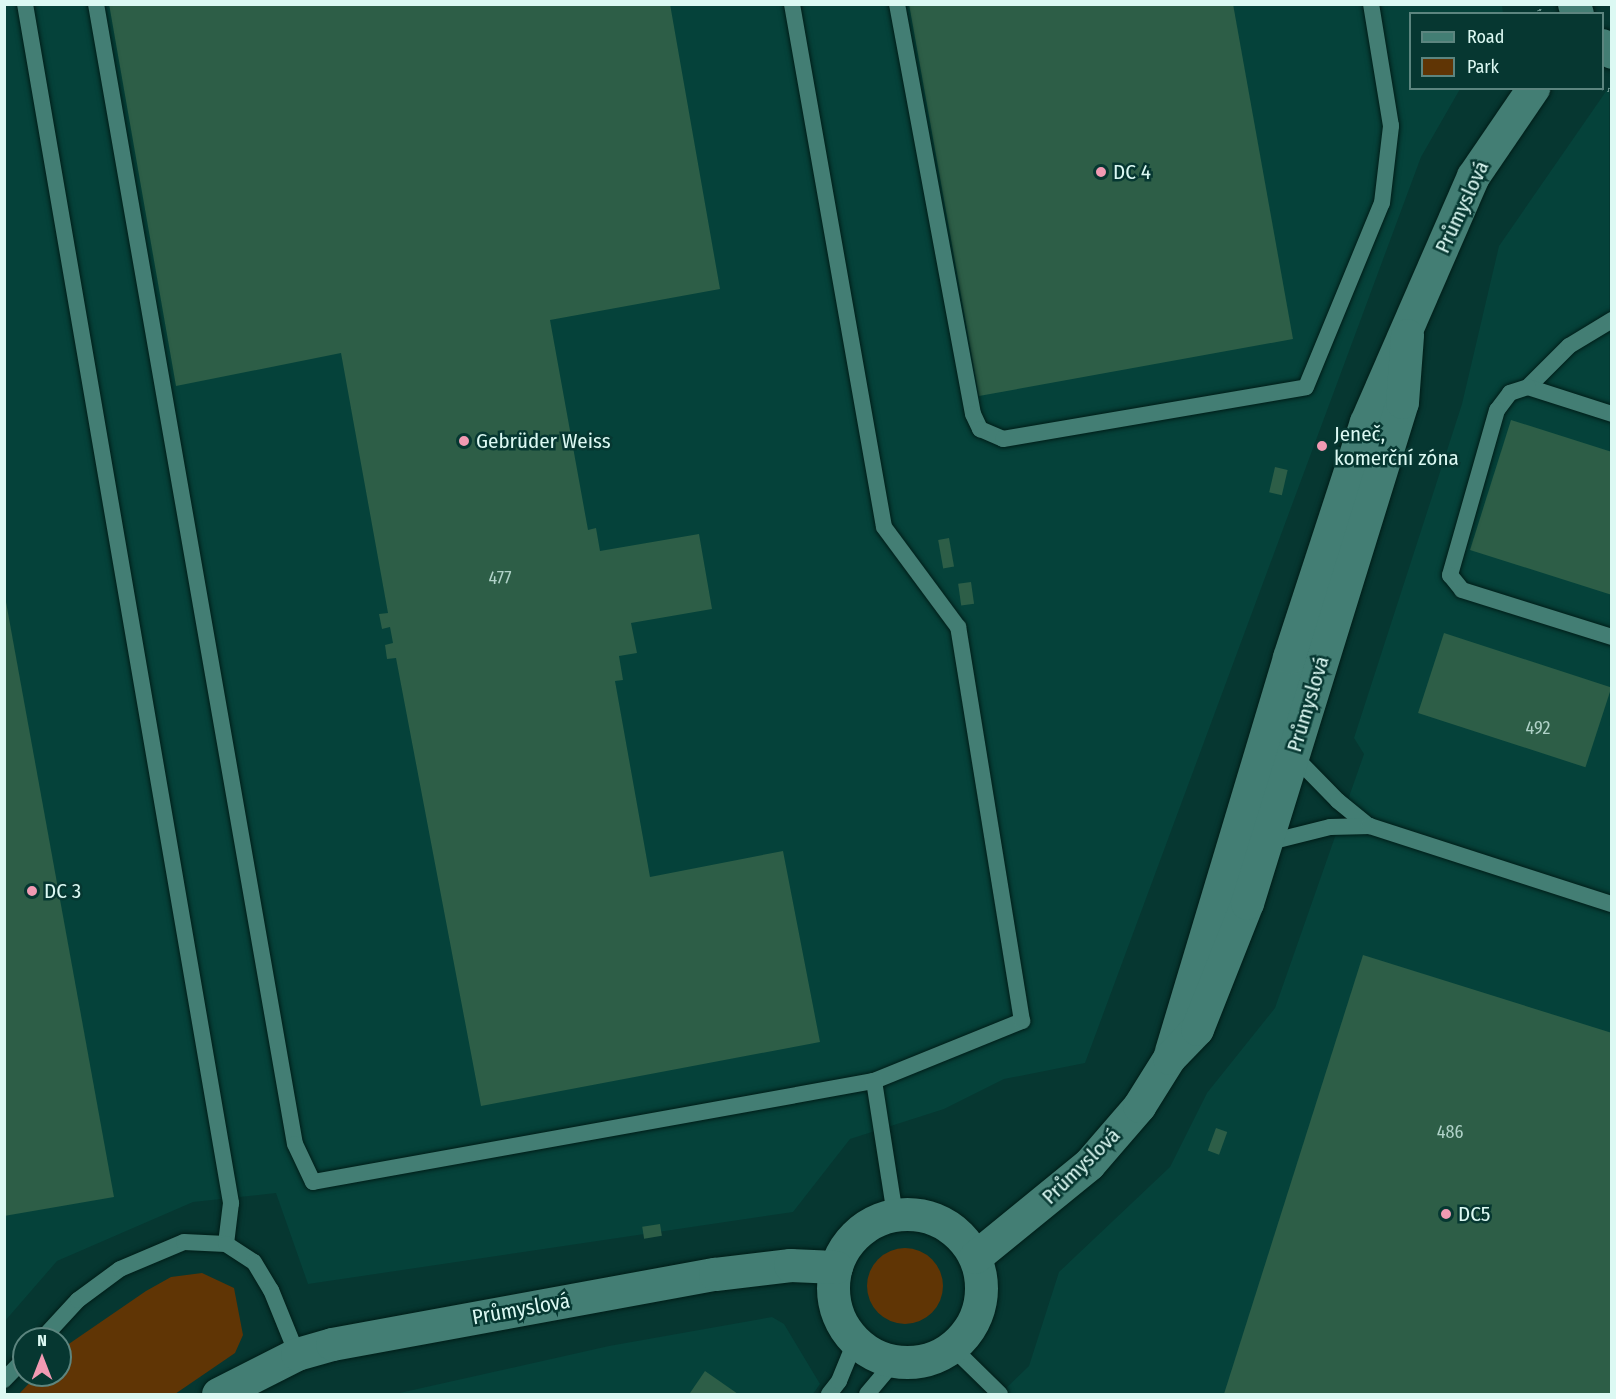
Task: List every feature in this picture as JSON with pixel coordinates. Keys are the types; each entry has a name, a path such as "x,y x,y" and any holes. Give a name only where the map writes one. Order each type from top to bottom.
{"main road":[{"name":"Průmyslová","path":"1169,1059 1192,972 1342,492 1388,369 1407,335 1473,176 1532,90"},
{"name":"Průmyslová","path":"975,1257 1089,1164 1139,1106 1169,1059 1197,1029 1247,903 1402,402 1407,335"},
{"path":"895,1215 933,1219 957,1234 975,1257 981,1282 980,1306 970,1329 952,1347 934,1358 894,1362 855,1342 835,1307 836,1267 858,1233 895,1215"},
{"name":"Průmyslová","path":"218,1395 297,1353 420,1327 715,1274 790,1265 836,1267"}],"lane":[{"path":"25,4 231,1203 226,1244"},
{"path":"96,4 295,1144 314,1182 874,1081 1022,1021 958,627 884,527 792,4"},
{"path":"897,4 973,414 980,429 1003,439 1306,387 1382,203 1391,126 1371,4"},
{"path":"1611,320 1569,346 1528,387 1510,393 1497,410 1452,558 1450,575 1462,590 1611,637"},
{"path":"1528,387 1611,414"},
{"path":"1293,755 1338,801 1370,826"},
{"path":"1266,843 1330,827 1370,826 1611,904"},
{"path":"874,1081 895,1215"},
{"path":"53,1327 78,1300 120,1269 184,1242 226,1244 254,1262 271,1290 297,1353"},
{"path":"829,1395 839,1381 855,1342"},
{"path":"952,1347 1000,1395"},
{"path":"867,1395 894,1362"}],"shaded area":[{"path":"5,5 1502,5 1503,12 1409,12 1409,90 1459,90 1421,157 1085,1063 1004,1079 944,1109 850,1139 793,1212 308,1284 276,1193 193,1202 57,1261 5,1321"},
{"path":"1609,87 1611,1394 1000,1394 1029,1366 1059,1272 1170,1167 1207,1093 1275,1008 1364,754 1354,738 1462,404 1499,246"},
{"path":"772,1317 784,1324 820,1384 813,1394 395,1394 609,1346"}],"green space":[{"path":"905,1248 920,1251 932,1259 940,1271 943,1286 940,1301 932,1313 920,1321 905,1324 890,1321 878,1313 870,1301 867,1286 870,1271 878,1259 890,1251"},
{"path":"202,1273 234,1288 243,1335 235,1353 175,1394 19,1394 26,1387 72,1387 72,1342 146,1291 171,1277"}],"building":[{"path":"109,4 670,4 720,289 550,320 588,530 596,528 600,551 699,534 712,609 631,623 637,653 619,656 623,680 615,681 650,877 783,851 820,1042 481,1106 396,658 387,659 385,645 393,643 390,627 382,629 379,614 388,613 341,353 176,386"},
{"name":"DC 4","path":"909,4 1233,4 1293,339 979,396"},
{"path":"1511,420 1612,452 1612,595 1470,550"},
{"path":"1275,467 1288,470 1282,495 1269,492"},
{"path":"949,538 954,567 943,568 938,540"},
{"path":"971,582 974,604 961,606 958,584"},
{"name":"DC 3","path":"4,591 114,1197 4,1216"},
{"path":"1444,633 1611,687 1585,767 1418,713"},
{"name":"DC5","path":"1363,955 1612,1033 1612,1394 1224,1394"},
{"path":"1216,1128 1227,1132 1219,1155 1208,1151"},
{"path":"660,1224 662,1236 644,1239 642,1227"},
{"path":"705,1371 738,1394 690,1393"}],"place":[{"name":"DC 4","path":"1101,172"},
{"name":"Gebrüder Weiss","path":"464,441"},
{"name":"Jeneč, komerční zóna","path":"1322,446"},
{"name":"DC 3","path":"32,891"},
{"name":"DC5","path":"1446,1214"}]}
